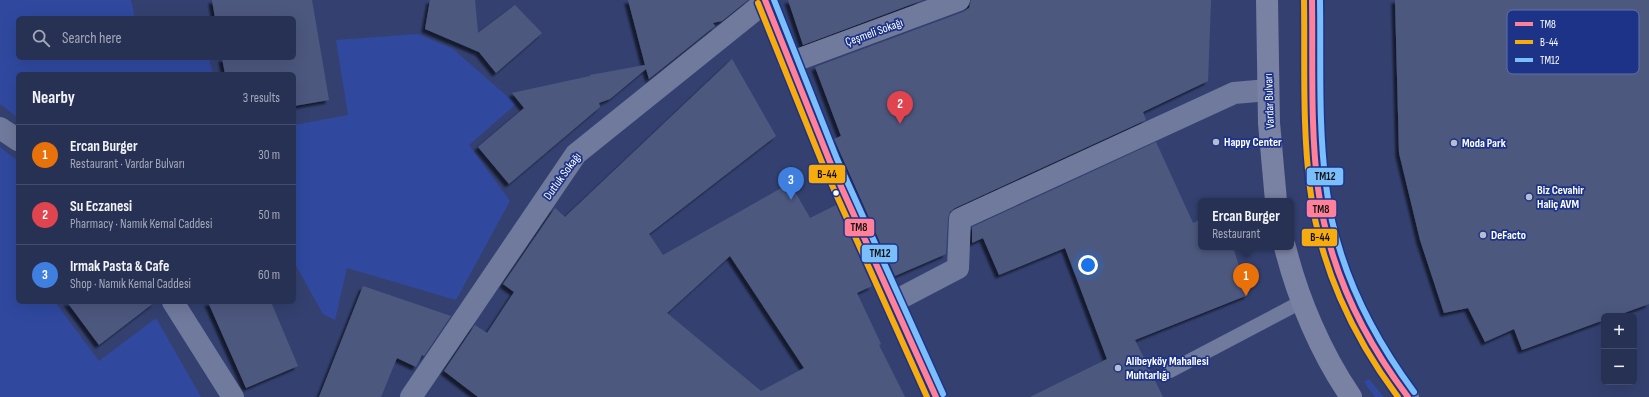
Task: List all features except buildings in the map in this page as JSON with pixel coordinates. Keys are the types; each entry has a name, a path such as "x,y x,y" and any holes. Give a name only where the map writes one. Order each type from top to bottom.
{"main road":[{"name":"Vardar Bulvarı","path":"1267,0 1268,90 1276,198"},
{"path":"1312,0 1314,129 1318,188 1332,253 1360,325 1387,370 1408,397"},
{"path":"765,1 830,162 936,397"},
{"path":"1286,250 1303,301 1339,379 1351,397"}],"street":[{"name":"Çeşmeli Sokağı","path":"789,63 959,0"},
{"name":"Dutluk Sokağı","path":"411,397 576,154 765,1"},
{"path":"893,302 958,268 960,219 1234,93 1268,90"},
{"path":"0,128 16,139"},
{"path":"174,304 234,397"}],"lane":[{"path":"1170,371 1303,301"}],"shaded area":[{"path":"0,0 131,0 135,16 16,16 16,60 210,60 212,72 16,72 16,116 0,104"},
{"path":"418,34 453,49 516,104 469,145 510,201 456,300 347,268 335,320 323,314 296,266 296,125 348,115 336,40"},
{"path":"0,147 16,159 16,304 56,304 99,361 156,318 201,397 0,397"},
{"path":"1369,379 1384,397 1375,397 1364,382"}],"transit line":[{"name":"TM8","path":"765,0 830,162 936,397"},
{"name":"TM12","path":"774,0 837,159 943,394"},
{"name":"B-44","path":"1304,0 1304,94 1307,164 1314,216 1330,271 1352,324 1381,374 1398,397"},
{"name":"TM8","path":"1312,0 1312,94 1315,165 1323,217 1338,272 1349,298 1376,349 1408,397"},
{"name":"TM12","path":"1320,0 1320,93 1323,162 1337,241 1356,294 1369,320 1383,345 1414,392"},
{"name":"B-44","path":"758,3 823,165 927,397"}],"place":[{"name":"Su Eczanesi","path":"900,124"},
{"name":"Happy Center","path":"1216,142"},
{"name":"Moda Park","path":"1454,143"},
{"name":"Biz Cevahir Haliç AVM","path":"1529,197"},
{"name":"Irmak Pasta & Cafe","path":"791,200"},
{"name":"DeFacto","path":"1483,235"},
{"name":"Ercan Burger","path":"1246,296"},
{"name":"Alibeyköy Mahallesi Muhtarlığı","path":"1118,368"}]}
